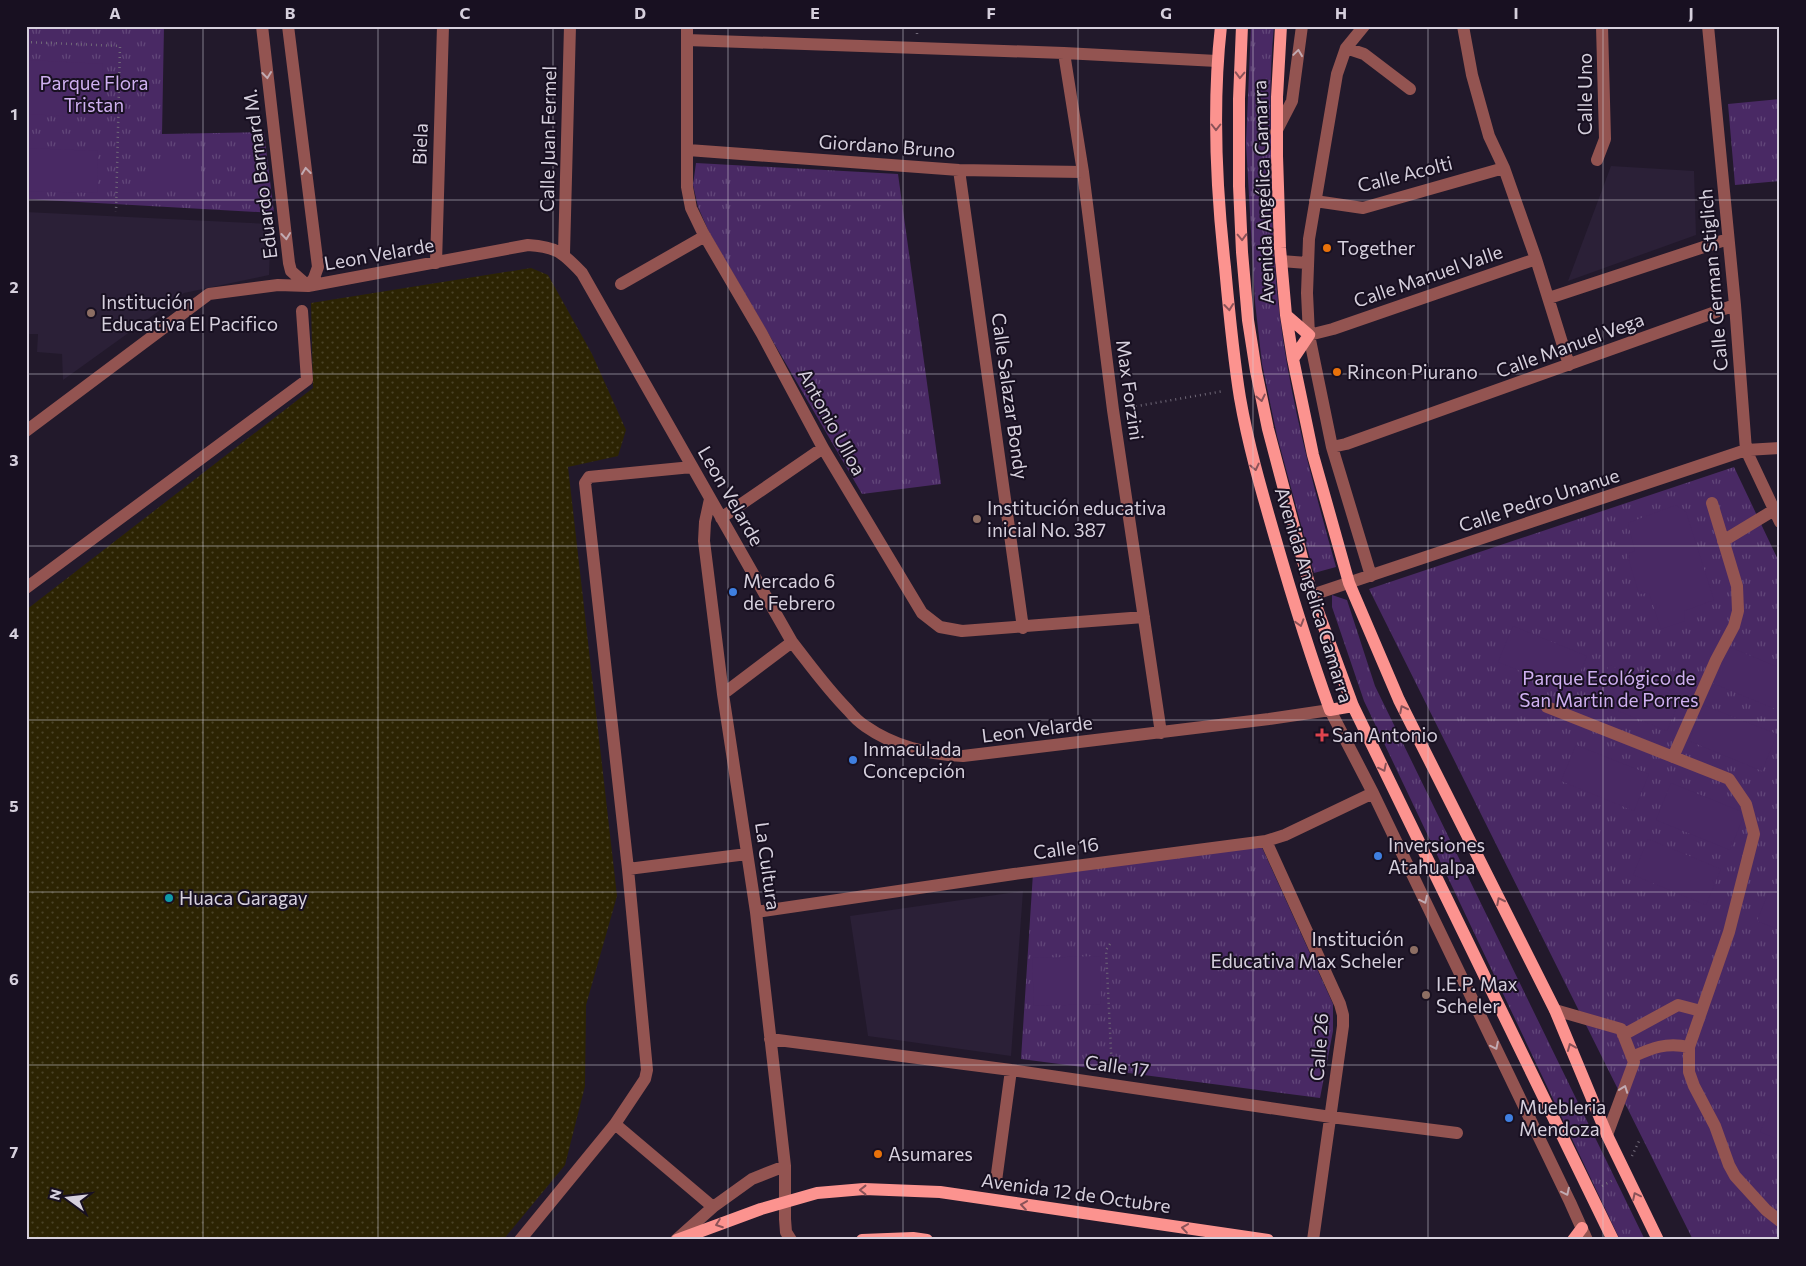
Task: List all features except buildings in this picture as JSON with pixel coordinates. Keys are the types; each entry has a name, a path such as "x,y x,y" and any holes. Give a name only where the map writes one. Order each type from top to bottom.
{"main road":[{"name":"Avenida Angélica Gamarra","path":"1221,26 1217,61 1216,131 1221,231 1239,388 1257,474 1309,653 1330,710"},
{"name":"Avenida Angélica Gamarra","path":"1242,26 1239,99 1239,186 1248,320 1268,429 1312,595 1353,706 1613,1240"},
{"name":"Avenida Angélica Gamarra","path":"1281,26 1276,132 1281,261 1286,316 1313,455 1349,583 1399,700 1555,1010 1607,1135 1658,1240"},
{"path":"1286,316 1309,335 1293,359"},
{"name":"Leon Velarde","path":"1330,710 1353,706"},
{"name":"Avenida 12 de Octubre","path":"677,1240 785,1201 830,1191 864,1189 940,1192 1268,1240"},
{"path":"1573,1240 1584,1234"},
{"path":"862,1240 913,1238 927,1240"}],"street":[{"name":"Eduardo Barnard M.","path":"262,26 289,263 292,271 308,286"},
{"path":"288,26 318,267 314,278 308,286"},
{"name":"Biela","path":"436,263 443,26"},
{"name":"Calle Juan Fermel","path":"564,254 570,26"},
{"name":"Antonio Ulloa","path":"687,26 687,187 691,208 823,448 922,613 940,627 962,631 1023,628 1144,617"},
{"path":"1276,132 1292,101 1302,26"},
{"path":"1364,26 1346,48 1337,74 1309,238 1307,293 1309,335 1332,447 1371,576"},
{"path":"1463,26 1472,75 1489,136 1504,168 1570,365"},
{"name":"Calle Uno","path":"1597,160 1605,139 1602,26"},
{"name":"Calle German Stiglich","path":"1708,26 1746,450 1780,522"},
{"path":"687,40 1064,52 1217,61"},
{"path":"1346,48 1364,54 1410,89"},
{"name":"Max Forzini","path":"1064,52 1083,172 1113,410 1161,733"},
{"name":"Giordano Bruno","path":"688,150 959,170 1083,172"},
{"name":"Calle Acolti","path":"1315,201 1363,208 1504,168"},
{"name":"Calle Salazar Bondy","path":"959,170 1023,628"},
{"path":"621,284 705,236"},
{"path":"1549,298 1728,239"},
{"name":"Leon Velarde","path":"26,431 209,294 278,285 308,286 528,245 546,246 564,254 582,273 792,642 831,693 864,726 894,743 918,751 963,756 1161,733 1330,710"},
{"name":"Calle Manuel Valle","path":"1309,335 1333,329 1536,259"},
{"path":"1281,261 1307,263"},
{"name":"Calle Manuel Vega","path":"1332,447 1346,444 1570,365 1734,305"},
{"path":"26,588 307,380 302,311"},
{"path":"721,518 823,448"},
{"name":"Calle Pedro Unanue","path":"1312,595 1746,450 1780,448"},
{"path":"520,1240 615,1124 645,1079 647,1070 628,869 585,482 589,477 692,466"},
{"name":"La Cultura","path":"710,499 705,522 704,541 723,694 756,912 785,1166 786,1232 791,1240"},
{"path":"1673,757 1716,660 1734,626 1738,611 1737,586 1712,503"},
{"path":"1724,541 1774,510"},
{"path":"723,694 792,642"},
{"path":"1547,707 1729,779 1746,804 1754,834 1729,932 1689,1048 1689,1072 1694,1086 1715,1126 1732,1171 1750,1193 1780,1221"},
{"name":"Avenida Angélica Gamarra","path":"1330,710 1373,793 1584,1234"},
{"name":"Calle 16","path":"756,912 1014,874 1266,842 1285,835 1373,793"},
{"name":"Calle 26","path":"1266,842 1342,1010 1343,1026 1314,1240"},
{"path":"628,869 747,854"},
{"path":"1623,1035 1678,1005 1701,1010"},
{"path":"1555,1010 1621,1029 1634,1062 1607,1135"},
{"name":"Calle 17","path":"770,1040 1011,1070 1331,1117 1457,1133"},
{"path":"1632,1057 1656,1046 1677,1044 1689,1048"},
{"path":"996,1181 1011,1070"},
{"path":"615,1124 713,1207"},
{"path":"677,1240 713,1207 752,1179 785,1166"}],"path":[{"path":"26,42 120,46 116,212"},
{"path":"1113,410 1239,388"},
{"path":"1110,944 1106,950 1112,1075"},
{"path":"1631,1159 1640,1139"},
{"path":"1596,1189 1616,1179"}],"shaded area":[{"path":"1611,166 1694,171 1696,235 1568,281"},
{"name":"Institución Educativa El Pacifico","path":"26,212 271,224 269,275 184,293 63,380 62,354 37,352 38,334 26,334"},
{"path":"1023,891 1011,1056 868,1036 850,916"}],"green space":[{"name":"Parque Flora Tristan","path":"26,26 164,26 162,134 264,132 274,213 26,199"},
{"path":"1251,26 1274,26 1270,117 1271,191 1274,255 1280,318 1296,413 1336,567 1314,573 1277,436 1262,364 1255,302 1246,143"},
{"path":"30,60 103,64 100,118 27,114"},
{"path":"1780,99 1780,181 1735,185 1728,104"},
{"path":"26,148 98,151 97,193 26,191"},
{"path":"152,163 201,163 201,190 152,190"},
{"path":"696,163 898,174 941,484 862,494 709,232 698,207 693,185"},
{"name":"Parque Ecológico de San Martin de Porres","path":"1734,467 1780,564 1780,1240 1693,1240 1369,589"},
{"path":"1676,505 1686,512 1714,600 1684,611 1685,621 1661,629 1649,593 1639,594 1627,554 1635,551 1628,523"},
{"path":"1332,595 1347,600 1375,686 1645,1240 1620,1240 1364,701 1332,607"},
{"path":"1513,626 1587,656 1572,692 1498,662"},
{"path":"1727,646 1780,668 1780,711 1712,683"},
{"path":"1609,665 1682,695 1667,731 1594,701"},
{"path":"1703,705 1777,734 1762,771 1689,741"},
{"path":"1576,745 1649,774 1634,811 1561,781"},
{"path":"1671,783 1745,813 1730,850 1656,820"},
{"path":"1648,839 1721,869 1706,905 1633,875"},
{"path":"1260,843 1333,1004 1333,1031 1320,1098 1021,1059 1033,873"},
{"path":"1769,891 1780,896 1780,930 1757,921"},
{"path":"1100,956 1101,1004 1034,1006 1032,958"},
{"path":"1780,1085 1780,1140 1760,1132"}],"sand":[{"path":"531,268 548,275 592,354 626,430 618,456 568,467 617,896 586,1005 585,1086 565,1165 503,1240 26,1240 26,610 313,388 311,303"}],"place":[{"name":"Together","path":"1327,248"},
{"name":"Institución Educativa El Pacifico","path":"91,313"},
{"name":"Rincon Piurano","path":"1337,372"},
{"name":"Institución educativa inicial No. 387","path":"977,519"},
{"name":"Mercado 6 de Febrero","path":"733,592"},
{"name":"San Antonio","path":"1322,735"},
{"name":"Inmaculada Concepción","path":"853,760"},
{"name":"Inversiones Atahualpa","path":"1378,856"},
{"name":"Huaca Garagay","path":"169,898"},
{"name":"Institución Educativa Max Scheler","path":"1414,950"},
{"name":"I.E.P. Max Scheler","path":"1426,995"},
{"name":"Muebleria Mendoza","path":"1509,1118"},
{"name":"Asumares","path":"878,1154"}]}
